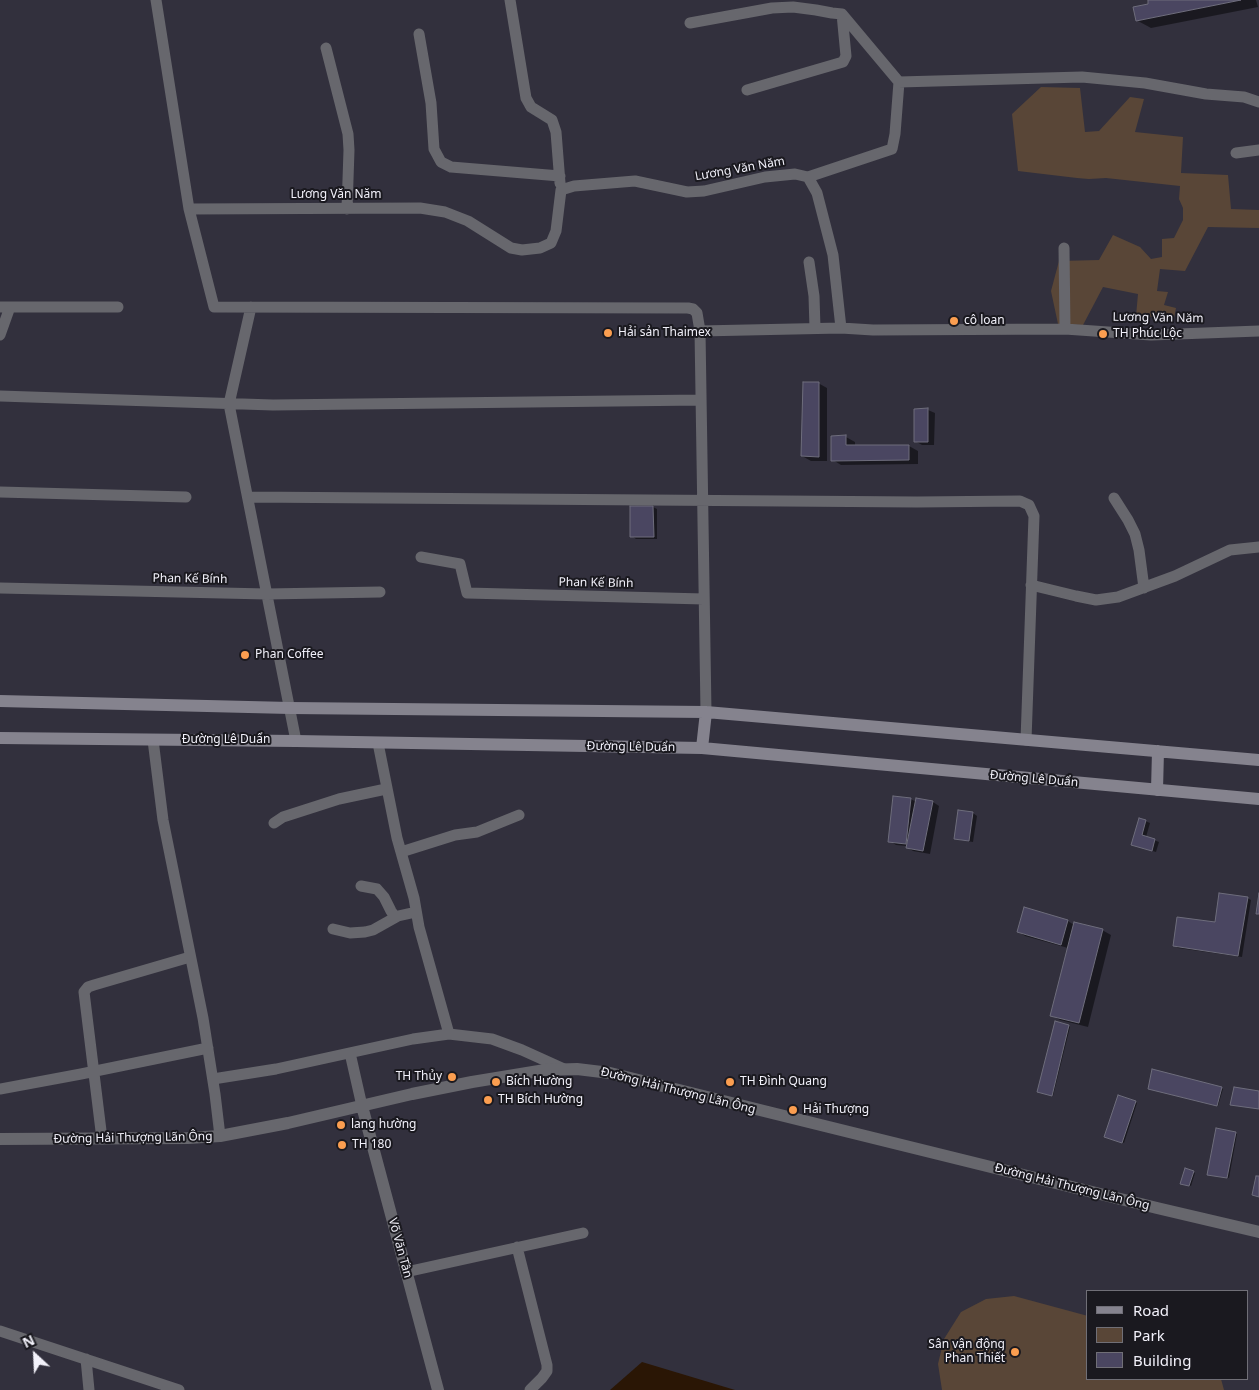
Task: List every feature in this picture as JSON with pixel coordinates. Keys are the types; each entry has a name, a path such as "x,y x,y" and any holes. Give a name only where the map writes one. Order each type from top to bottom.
{"main road":[{"path":"0,702 290,708 706,712 1259,760"},
{"path":"702,748 706,712"},
{"name":"Đường Lê Duẩn","path":"0,738 702,748 1259,799"},
{"path":"1157,790 1158,751"}],"street":[{"path":"156,0 189,210 214,307 688,308 693,309 697,313 700,331 706,712"},
{"path":"510,0 526,98 532,107 552,120 556,132 561,190"},
{"path":"690,23 793,7 842,14 899,82 892,149 808,177 816,193 833,255 841,328"},
{"path":"747,90 844,62 846,56 842,14"},
{"path":"419,34 430,103 434,149 441,162 451,167 560,176"},
{"path":"326,48 348,134 347,209"},
{"path":"899,82 1082,77 1145,83 1259,102"},
{"path":"1236,153 1259,150"},
{"name":"Lương Văn Năm","path":"189,210 420,208 445,212 468,221 511,248 522,250 540,248 550,243 556,231 561,190 574,186 635,181 687,192 704,191 765,177 795,174 808,177"},
{"path":"1064,248 1066,329"},
{"path":"809,262 814,296 815,328"},
{"path":"0,335 5,307 118,307"},
{"path":"251,307 229,404 296,741"},
{"name":"Lương Văn Năm","path":"700,331 841,328 873,330 1066,329 1151,335 1259,332"},
{"path":"0,396 274,405 701,400"},
{"path":"0,492 186,497"},
{"path":"248,497 917,502 1020,500 1030,506 1034,516 1026,740"},
{"path":"1114,498 1135,534 1144,588"},
{"path":"1031,585 1096,600 1118,597 1175,576 1230,550 1259,547"},
{"name":"Phan Kế Bính","path":"420,558 460,564 467,593 704,599"},
{"name":"Phan Kế Bính","path":"0,588 267,594 380,592"},
{"path":"153,740 163,820 208,1048 220,1136"},
{"path":"378,742 386,789 414,898 419,927 449,1034"},
{"path":"274,823 283,817 339,799 386,789"},
{"path":"401,852 455,835 477,832 519,815"},
{"path":"361,886 377,889 384,897 390,912 395,917"},
{"path":"333,930 365,932 373,930 395,917 416,912"},
{"path":"102,1139 84,992 94,984 190,957"},
{"path":"213,1079 276,1069 413,1039 449,1034 492,1039 564,1069"},
{"path":"0,1089 208,1048"},
{"path":"350,1053 362,1106"},
{"name":"Đường Hải Thượng Lãn Ông","path":"0,1139 188,1138 220,1136 472,1082 564,1069 584,1069 610,1073 1259,1232"},
{"name":"Võ Văn Tần","path":"362,1106 438,1390"},
{"path":"406,1272 583,1233"},
{"path":"517,1247 547,1365 547,1371 530,1390"},
{"path":"0,1331 178,1390"},
{"path":"86,1360 89,1390"}],"green space":[{"path":"1041,87 1080,88 1085,132 1099,131 1130,97 1144,99 1135,132 1183,137 1181,173 1228,175 1231,209 1259,210 1259,228 1208,227 1185,271 1160,269 1157,291 1168,292 1164,305 1176,308 1174,318 1136,316 1138,294 1103,287 1083,325 1058,324 1051,291 1059,261 1099,260 1113,235 1140,247 1151,259 1162,257 1162,239 1174,238 1183,220 1183,208 1179,199 1180,186 1106,178 1077,178 1018,171 1012,114"},
{"name":"Sân vận động Phan Thiết","path":"1014,1296 1086,1315 1086,1380 1221,1380 1224,1390 942,1390 938,1364 944,1339 961,1312 986,1299"}],"shaded area":[{"path":"642,1362 735,1390 610,1390"}],"building":[{"path":"1148,0 1241,0 1136,21 1133,7 1148,4"},
{"path":"803,382 819,382 819,457 801,456"},
{"path":"928,408 928,442 914,442 914,409"},
{"path":"846,435 846,445 909,445 909,460 831,461 831,436"},
{"path":"630,506 653,506 654,537 630,537"},
{"path":"893,796 911,798 906,844 888,842"},
{"path":"916,798 933,801 923,851 906,848"},
{"path":"958,810 973,812 969,841 954,839"},
{"path":"1139,818 1146,820 1142,835 1155,839 1152,851 1131,845"},
{"path":"1219,893 1248,897 1238,956 1173,946 1177,917 1215,922"},
{"path":"1259,893 1259,914 1256,914"},
{"path":"1024,907 1068,920 1061,945 1017,932"},
{"path":"1074,922 1103,929 1079,1023 1050,1016"},
{"path":"1055,1021 1069,1025 1052,1096 1037,1092"},
{"path":"1152,1069 1222,1087 1217,1106 1148,1089"},
{"path":"1234,1087 1259,1091 1259,1109 1230,1105"},
{"path":"1118,1095 1136,1101 1122,1143 1104,1137"},
{"path":"1216,1128 1236,1132 1227,1178 1207,1175"},
{"path":"1185,1168 1194,1171 1189,1186 1180,1184"},
{"path":"1256,1176 1259,1176 1259,1197 1252,1195"}],"place":[{"name":"cô loan","path":"954,321"},
{"name":"Hải sản Thaimex","path":"608,333"},
{"name":"TH Phúc Lộc","path":"1103,334"},
{"name":"Phan Coffee","path":"245,655"},
{"name":"TH Thủy","path":"452,1077"},
{"name":"Bích Hường","path":"496,1082"},
{"name":"TH Đình Quang","path":"730,1082"},
{"name":"TH Bích Hường","path":"488,1100"},
{"name":"Hải Thượng","path":"793,1110"},
{"name":"lang hường","path":"341,1125"},
{"name":"TH 180","path":"342,1145"},
{"name":"Sân vận động Phan Thiết","path":"1015,1352"}]}
